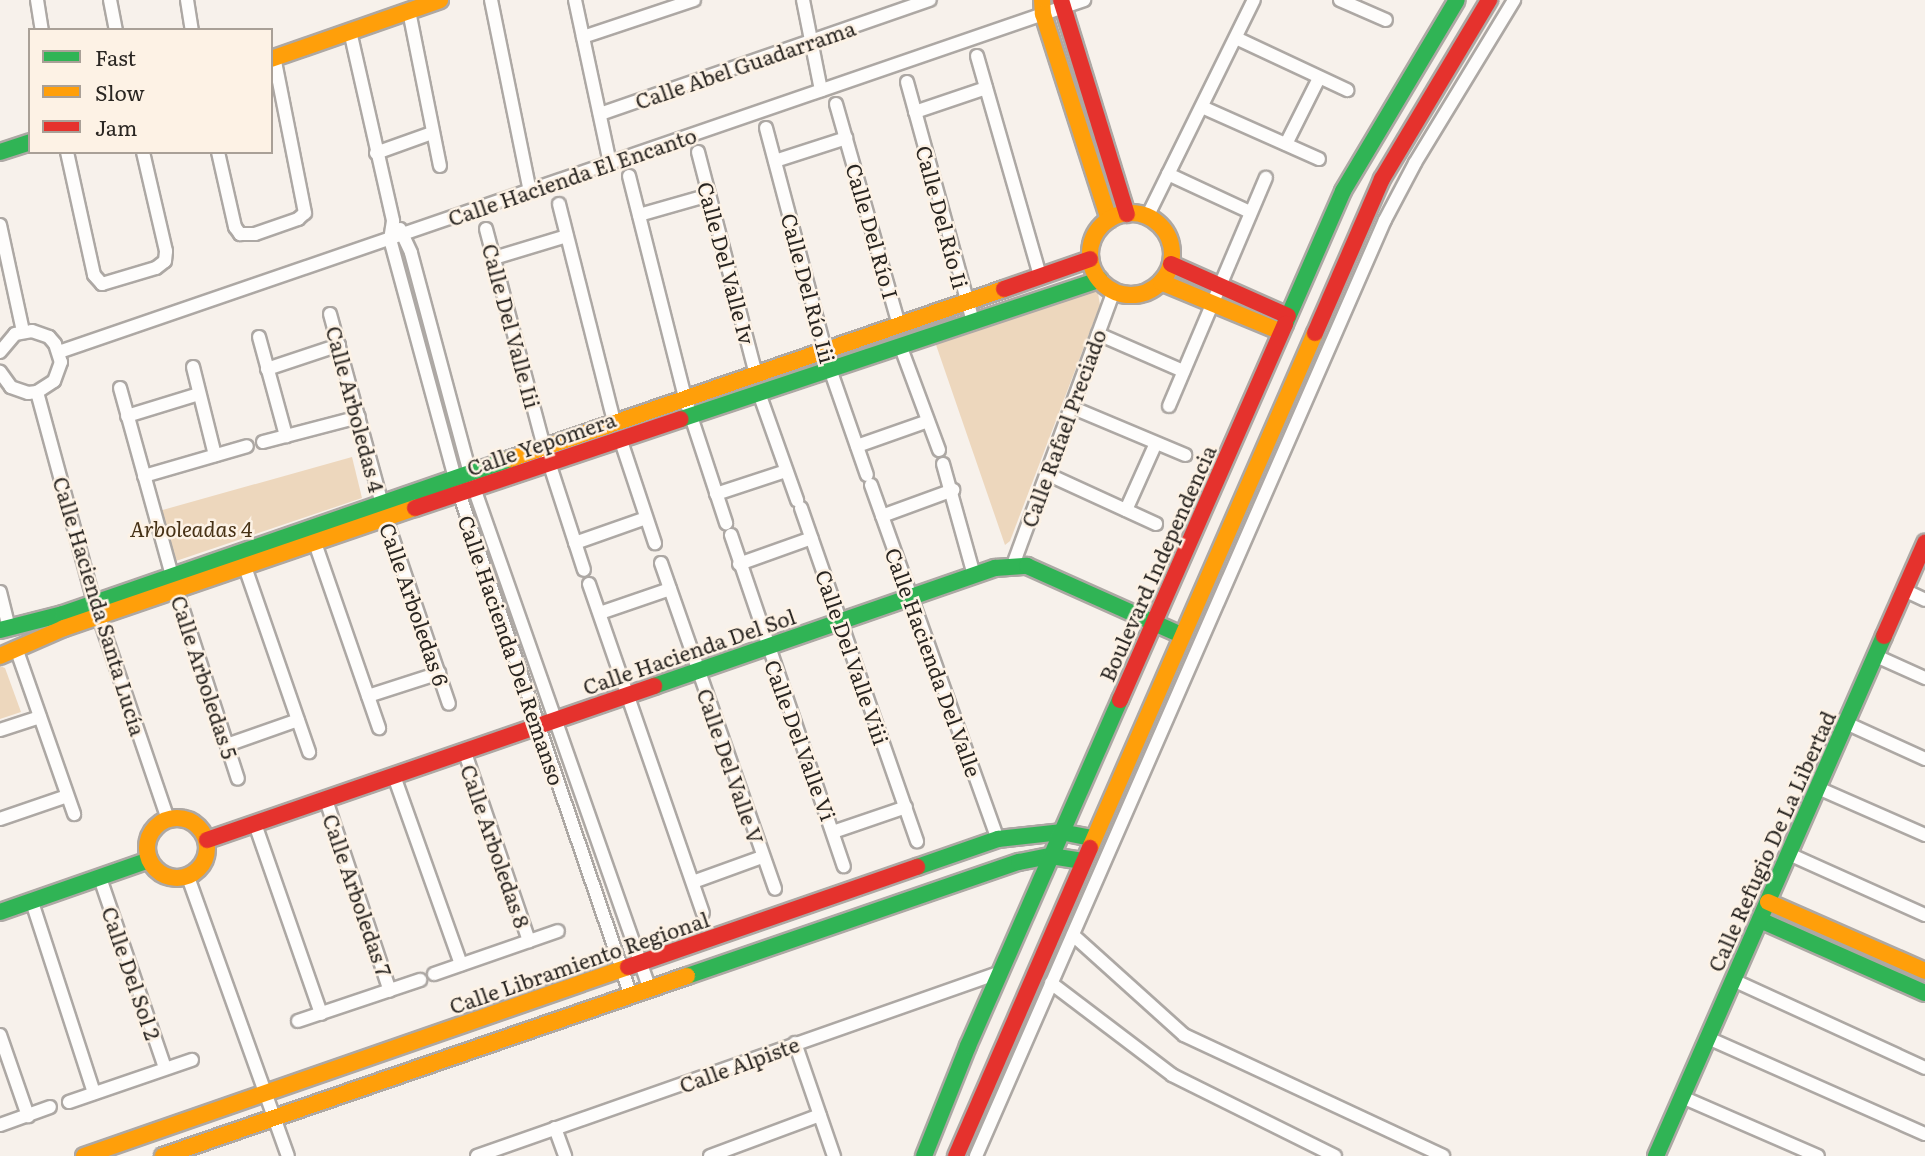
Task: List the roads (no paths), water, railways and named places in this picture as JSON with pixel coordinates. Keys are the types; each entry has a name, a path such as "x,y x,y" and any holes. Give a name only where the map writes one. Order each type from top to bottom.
{"street":[{"path":"37,0 42,28"},
{"path":"110,0 116,28"},
{"path":"192,28 187,2 201,0"},
{"path":"218,154 235,227 240,234 255,234 306,213 273,58 440,0"},
{"path":"491,0 530,191"},
{"path":"575,0 610,163"},
{"path":"583,37 694,0"},
{"path":"803,0 821,90"},
{"name":"Calle Abel Guadarrama","path":"600,114 930,0"},
{"name":"Calle Hacienda El Encanto","path":"60,352 821,90 1042,7 1084,0"},
{"path":"1147,217 1254,0"},
{"path":"1340,0 1386,20"},
{"name":"Boulevard Independencia","path":"924,1156 968,1046 1343,191 1457,0"},
{"path":"956,1156 1382,178 1489,0"},
{"path":"976,1156 1385,220 1415,163 1514,0"},
{"path":"1061,4 1127,214"},
{"path":"1042,7 1109,220"},
{"path":"409,11 440,166"},
{"name":"Calle Hacienda Del Remanso","path":"350,31 393,221 390,239 536,725 631,993"},
{"path":"1236,38 1347,90"},
{"path":"977,56 1040,276"},
{"path":"1286,145 1320,78"},
{"name":"Calle Del Río Ii","path":"907,82 973,321"},
{"path":"915,112 986,88"},
{"name":"Calle Del Río I","path":"836,104 899,325"},
{"path":"1202,107 1319,159"},
{"name":"Calle Del Río Iii","path":"766,128 830,369 869,480"},
{"path":"376,153 432,133"},
{"name":"Calle Del Río I","path":"775,160 846,138"},
{"path":"0,152 28,143"},
{"name":"Calle Del Valle Iv","path":"698,152 756,374"},
{"path":"66,154 94,275 102,284 156,268 165,261 166,251 143,154"},
{"path":"1168,174 1250,212"},
{"path":"629,176 685,398 716,494 786,471 759,393"},
{"path":"1169,406 1266,178"},
{"path":"639,215 709,195"},
{"path":"559,204 614,422"},
{"path":"1127,214 1147,217 1164,231 1172,252 1171,264 1161,282 1143,293 1133,295 1114,291 1099,280 1090,258 1096,233 1109,220 1127,214"},
{"name":"Calle Hacienda Del Remanso","path":"393,221 404,234 464,483 554,719 649,987"},
{"path":"0,225 23,331"},
{"name":"Calle Del Valle Iii","path":"486,229 546,455 584,570"},
{"path":"494,258 567,236"},
{"name":"Calle Yepomera","path":"546,455 614,422 1090,258"},
{"path":"1171,264 1288,316"},
{"name":"Calle Yepomera","path":"0,656 97,610 464,483 546,455 620,438 691,416 1099,280"},
{"path":"1161,282 1281,332"},
{"name":"Calle Rafael Preciado","path":"1013,565 1114,291"},
{"name":"Calle Arboledas 4","path":"330,314 384,511"},
{"path":"0,352 8,340 23,331 49,337 60,352 59,372 47,388 37,392 28,393 11,387 0,373"},
{"path":"1098,334 1183,371"},
{"path":"259,337 286,436"},
{"path":"267,369 339,345"},
{"path":"900,345 939,450"},
{"path":"193,367 215,455"},
{"name":"Calle Arboledas 5","path":"120,388 174,583 238,779"},
{"name":"Calle Hacienda Santa Lucía","path":"37,392 97,610 168,819"},
{"path":"127,416 199,394"},
{"path":"1071,407 1185,455"},
{"path":"263,442 359,417"},
{"path":"857,446 928,421"},
{"path":"620,438 655,543"},
{"path":"1126,510 1156,443"},
{"path":"144,476 247,446"},
{"path":"943,464 953,490 974,575"},
{"name":"Calle Del Valle Viii","path":"786,471 842,622 917,841"},
{"path":"1046,474 1156,524"},
{"name":"Calle Hacienda Del Valle","path":"869,480 998,839"},
{"path":"882,516 953,490"},
{"name":"Calle Del Valle Vi","path":"716,494 844,866"},
{"name":"Calle Yepomera","path":"174,583 245,567 315,543 384,511"},
{"name":"Calle Arboledas 6","path":"384,511 449,704"},
{"path":"575,543 646,518"},
{"path":"1225,536 1244,545"},
{"path":"739,564 812,538"},
{"path":"315,543 379,727"},
{"name":"Calle Refugio De La Libertad","path":"1659,1155 1925,543"},
{"name":"Calle Del Valle V","path":"661,563 775,889"},
{"name":"Calle Hacienda Del Sol","path":"207,841 536,725 842,622 910,596 1013,565 1040,571 1181,635"},
{"path":"245,567 309,752"},
{"path":"589,584 702,913"},
{"path":"600,612 670,589"},
{"path":"1904,590 1925,600"},
{"path":"0,592 5,629"},
{"name":"Calle Yepomera","path":"5,629 97,610"},
{"path":"16,648 74,814"},
{"path":"1876,656 1925,678"},
{"path":"368,696 439,673"},
{"path":"0,730 40,717"},
{"path":"227,746 298,720"},
{"path":"1846,723 1925,759"},
{"name":"Calle Arboledas 8","path":"464,750 529,941"},
{"path":"394,776 461,964"},
{"path":"1818,788 1925,835"},
{"path":"0,819 67,796"},
{"name":"Calle Arboledas 7","path":"326,800 390,990"},
{"path":"833,832 906,807"},
{"path":"180,818 192,822 202,829 207,841 204,863 188,877 165,876 149,860 147,848 150,836 157,825 168,819 180,818"},
{"path":"255,824 321,1014"},
{"name":"Calle Libramiento Regional","path":"84,1156 998,839 1061,832 1093,838"},
{"path":"1788,854 1925,915"},
{"path":"163,1156 198,1150 273,1117 1019,862 1051,856 1083,861"},
{"path":"692,882 762,857"},
{"path":"0,912 149,860"},
{"name":"Calle Del Sol 2","path":"100,877 165,1068"},
{"path":"188,877 288,1156"},
{"path":"32,902 94,1093"},
{"path":"1768,902 1925,971"},
{"path":"1760,919 1925,993"},
{"path":"434,974 558,931"},
{"path":"1073,935 1184,1035 1443,1156"},
{"name":"Calle Alpiste","path":"477,1156 1001,972"},
{"path":"298,1021 420,980"},
{"path":"1733,981 1925,1068"},
{"path":"1051,983 1172,1075 1335,1156"},
{"path":"0,1035 28,1116"},
{"path":"1708,1038 1925,1134"},
{"path":"795,1043 834,1156"},
{"name":"Calle Del Sol 2","path":"69,1101 192,1060"},
{"path":"1682,1097 1818,1156"},
{"path":"0,1125 50,1107"},
{"path":"710,1156 820,1115"},
{"path":"555,1128 565,1156"}],"park label":[{"name":"Arboleadas 4","path":"191,528"}]}
